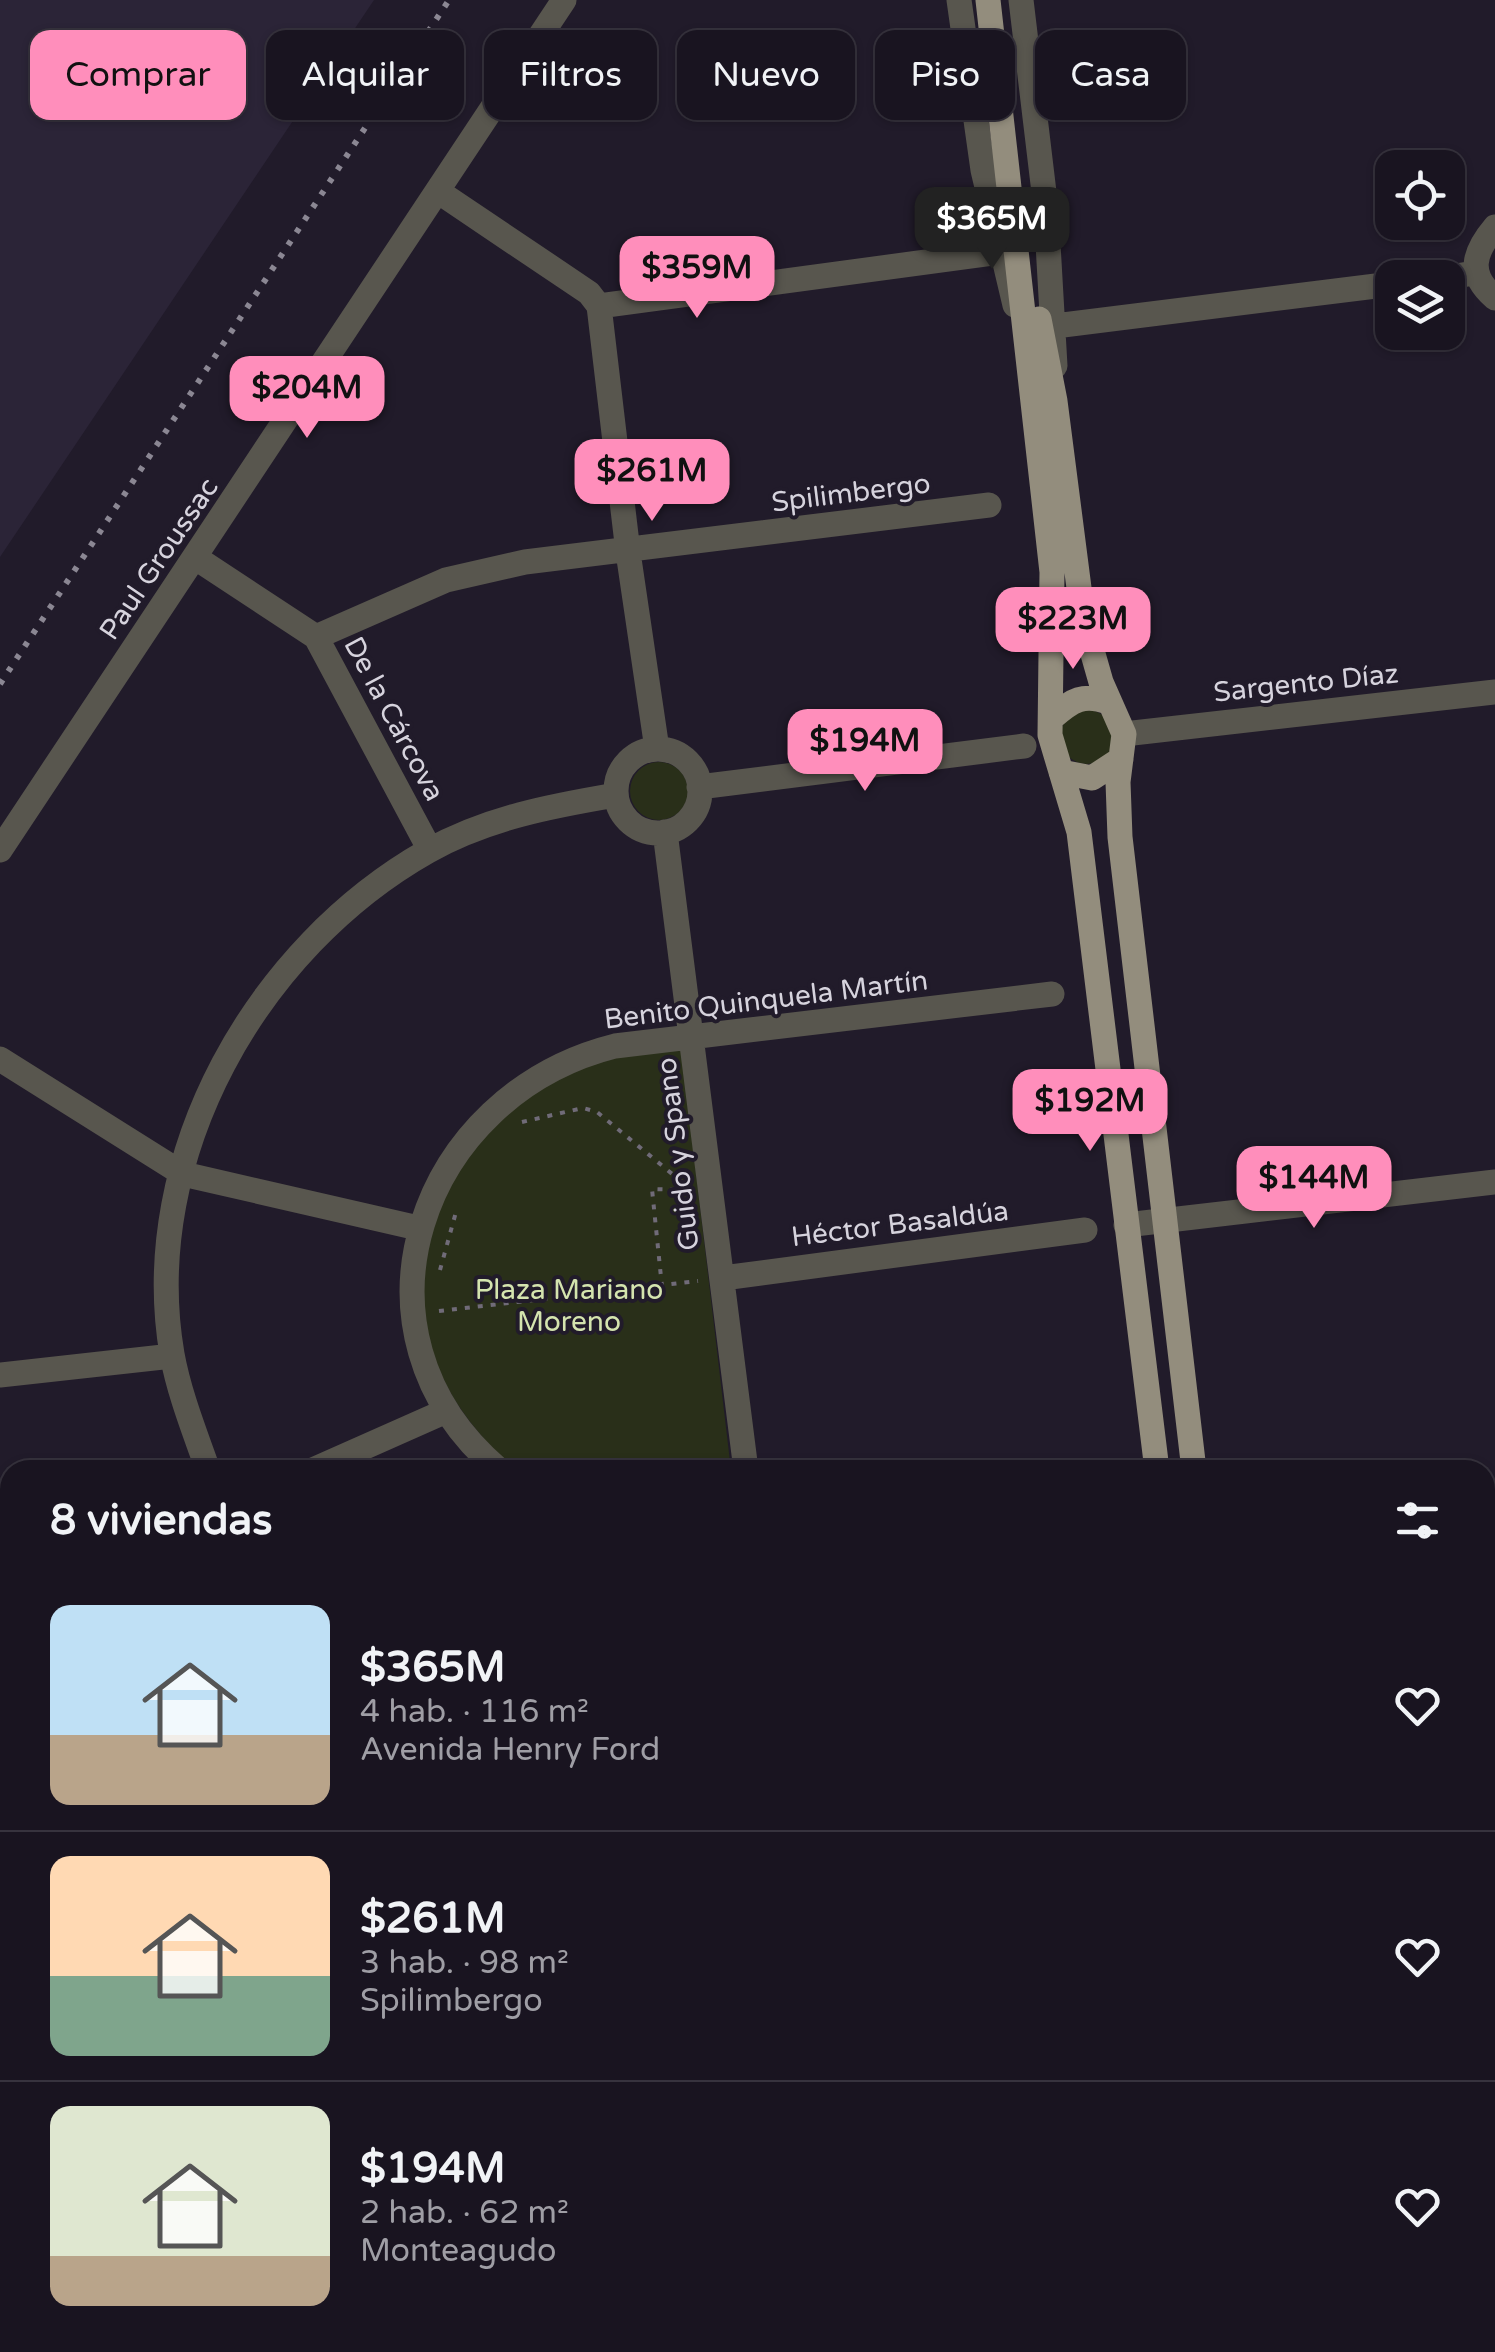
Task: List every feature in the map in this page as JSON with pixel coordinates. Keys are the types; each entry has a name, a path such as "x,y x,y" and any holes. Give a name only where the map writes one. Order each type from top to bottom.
{"main road":[{"path":"988,0 1052,572 1050,735 1080,832 1157,1460"},
{"path":"1012,192 1055,401 1074,574 1108,702 1120,717 1120,837 1193,1460"},
{"path":"1053,716 1071,700 1090,696 1108,702"},
{"path":"1061,772 1092,778 1122,747"}],"street":[{"name":"Paul Groussac","path":"0,850 564,0"},
{"path":"959,0 983,170 1000,252 1027,347"},
{"path":"1021,0 1046,209 1055,326 1055,401"},
{"path":"440,192 588,293 600,306 628,552 657,748"},
{"path":"1495,227 1476,252 1475,273 1495,298"},
{"path":"600,306 1000,252"},
{"path":"1465,275 1475,273"},
{"path":"1055,326 1375,286"},
{"name":"Spilimbergo","path":"316,637 446,580 525,562 989,505"},
{"name":"De la Cárcova","path":"196,558 316,637 430,850"},
{"name":"Sargento Díaz","path":"1122,747 1495,692"},
{"path":"699,787 1024,746"},
{"path":"657,748 684,757 694,768 699,787 696,808 689,820 665,832 638,828 627,820 616,795 622,768 644,751 657,748"},
{"path":"205,1460 172,1356 168,1278 183,1174 214,1082 268,990 329,922 373,885 430,850 521,813 616,795"},
{"name":"Guido y Spano","path":"665,832 695,1039 701,1190 723,1278 745,1460"},
{"name":"Benito Quinquela Martín","path":"490,1460 446,1411 419,1347 424,1313 418,1228 444,1175 473,1134 508,1098 546,1070 615,1046 1052,994"},
{"path":"0,1059 183,1174 418,1228"},
{"path":"1126,1226 1495,1182"},
{"name":"Héctor Basaldúa","path":"723,1278 1084,1230"},
{"path":"0,1375 172,1356"},
{"path":"336,1460 446,1411"}],"path":[{"path":"513,1127 583,1108 596,1112 701,1190"},
{"path":"662,1287 652,1189 701,1190"},
{"path":"439,1278 459,1201"},
{"path":"424,1313 723,1278"},
{"path":"424,1313 438,1294"},
{"path":"424,1313 439,1326"}],"shaded area":[{"path":"0,0 374,0 354,30 266,30 266,120 293,120 0,557"}],"green space":[{"path":"1087,710 1106,718 1114,737 1106,756 1087,764 1068,756 1060,737 1068,718"},
{"path":"659,762 679,771 688,791 679,811 659,820 639,811 630,791 639,771"},
{"name":"Plaza Mariano Moreno","path":"681,1045 730,1460 505,1460 464,1414 441,1374 428,1337 423,1298 426,1259 435,1221 470,1151 495,1122 575,1063"}],"railway":[{"path":"0,684 449,0"}]}
